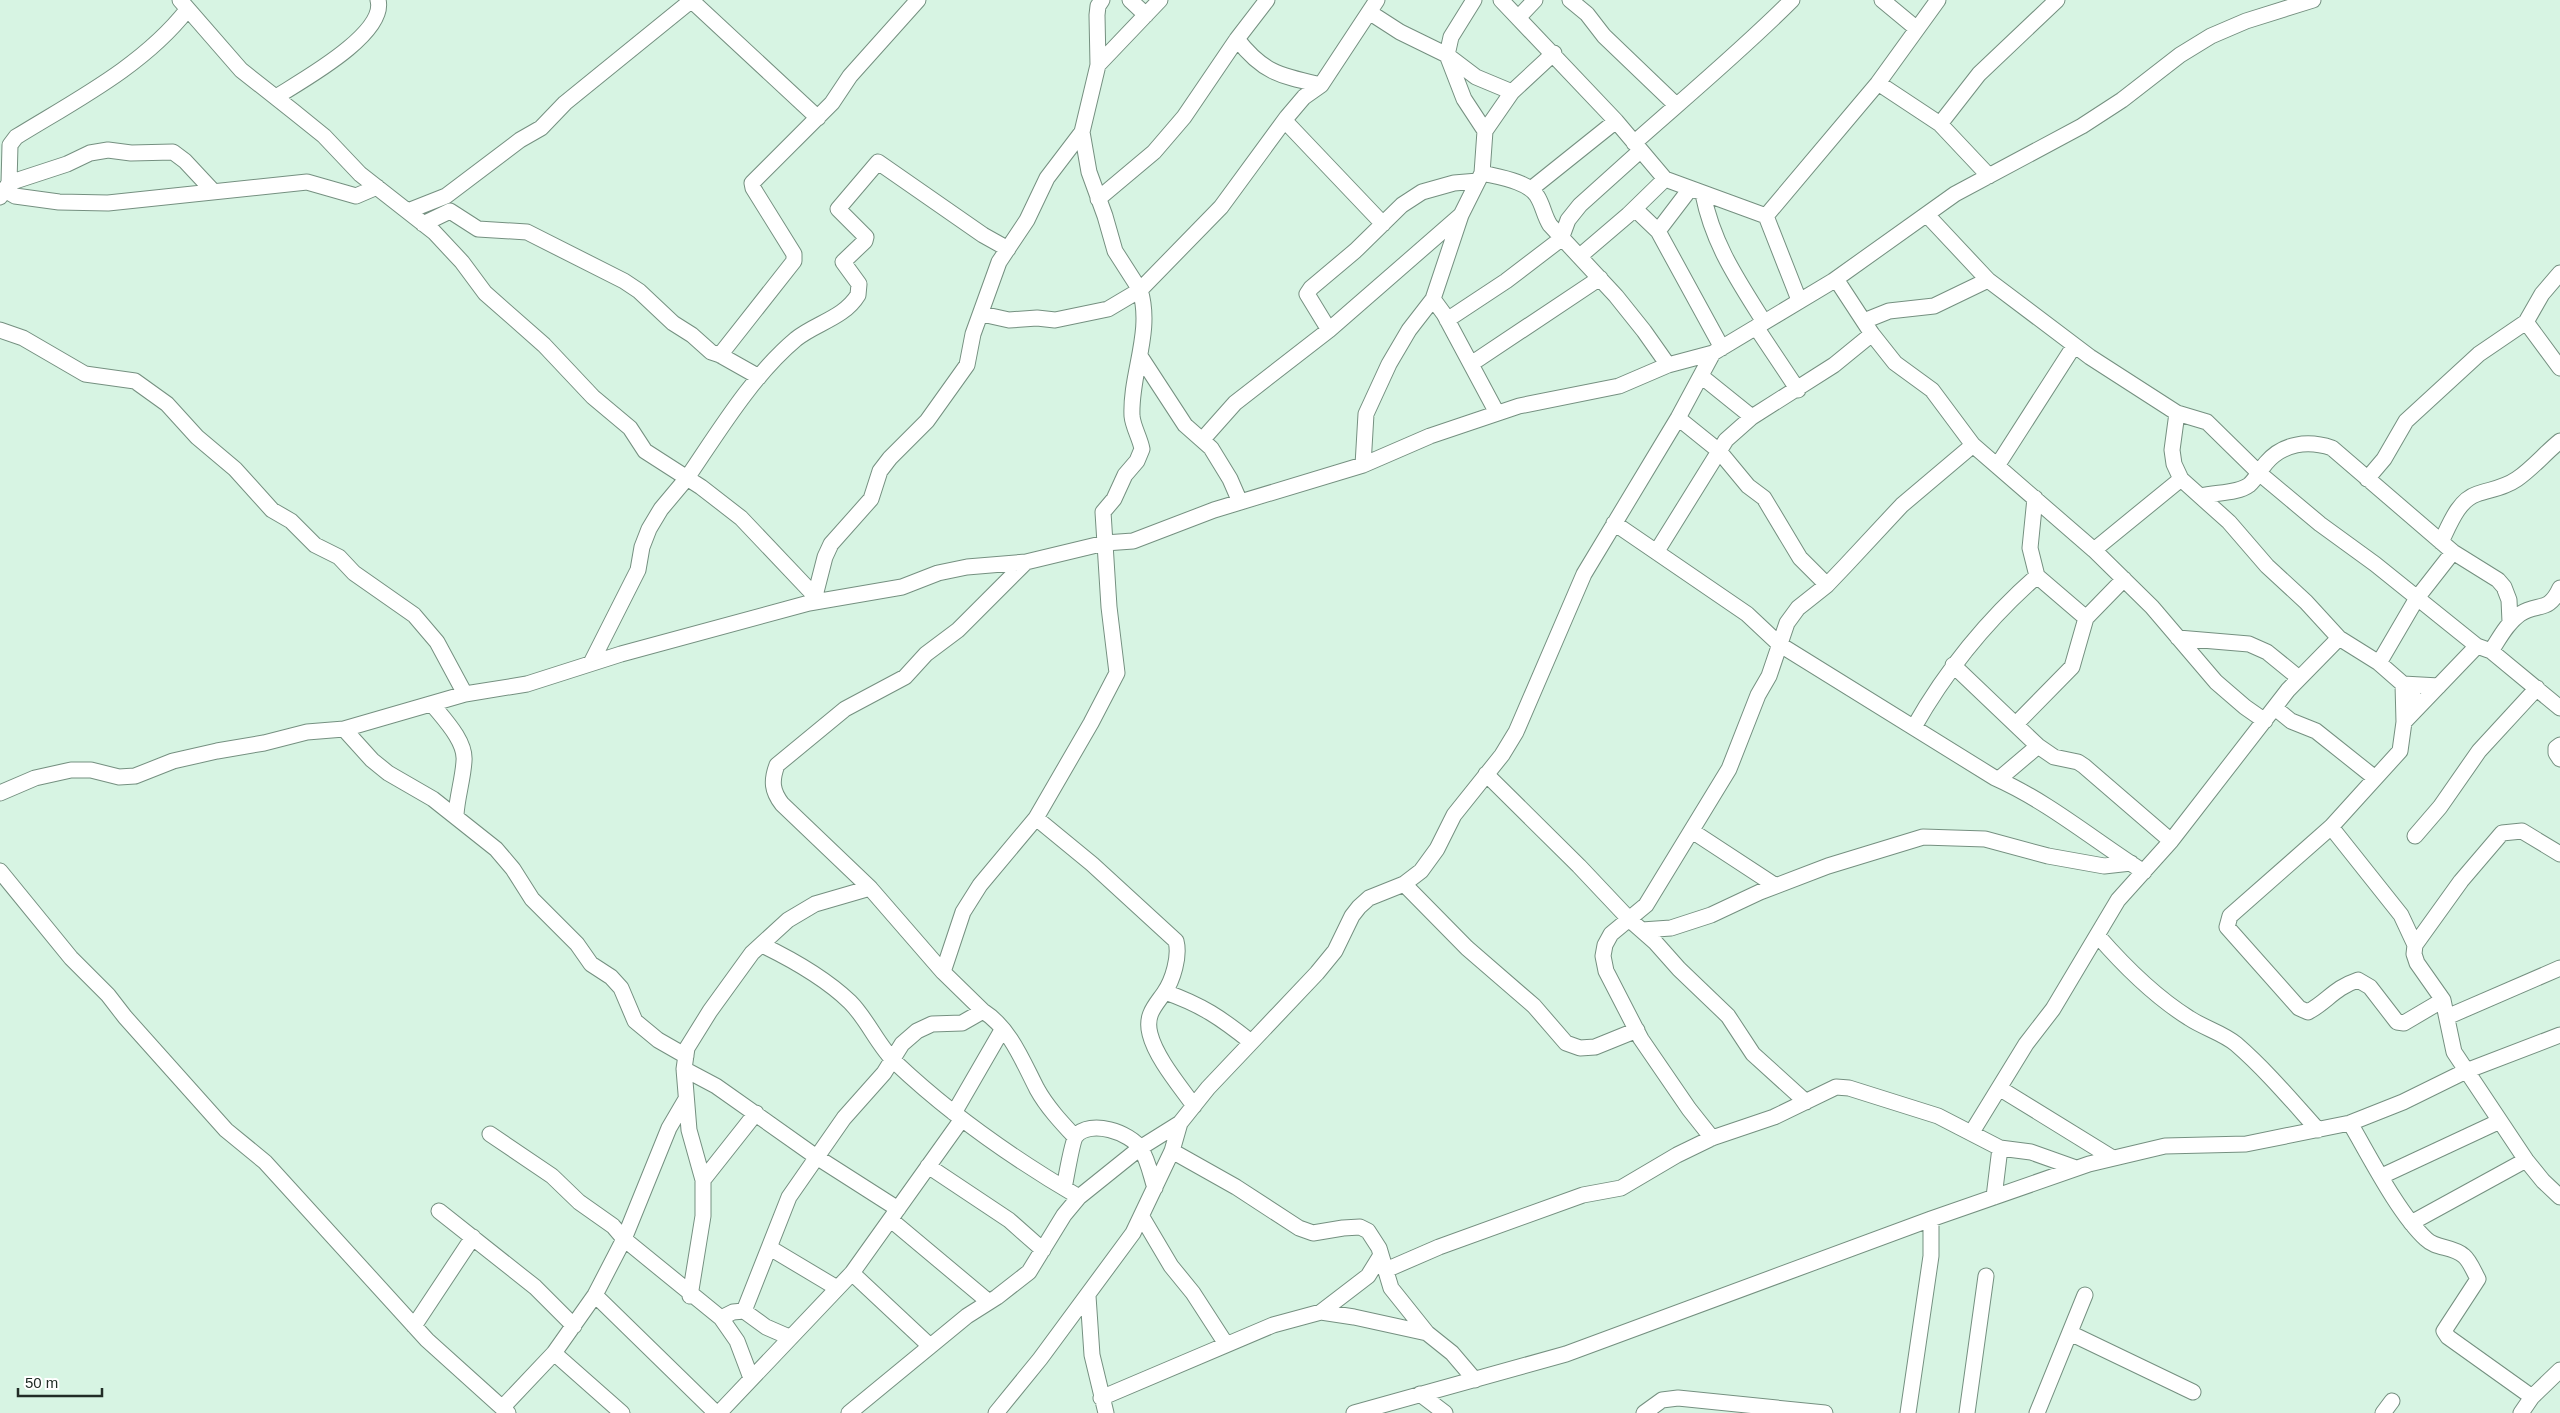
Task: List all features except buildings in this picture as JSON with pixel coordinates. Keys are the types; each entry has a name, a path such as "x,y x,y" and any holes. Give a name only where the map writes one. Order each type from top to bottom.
{"street":[{"path":"276,96 315,73 362,36 375,20 380,8 378,0"},
{"path":"408,211 446,196 520,140 541,128 565,103 691,0 818,118"},
{"path":"720,355 794,261 794,254 753,188 752,182 832,103 850,76 918,0"},
{"path":"943,972 963,912 980,885 1036,818 1091,723 1117,673 1109,607 1103,512 1114,499 1125,475 1137,461 1142,449 1132,418 1134,389 1144,324 1144,303 1140,290 1115,251 1089,172 1082,132 1098,64 1098,6 1102,0"},
{"path":"1130,0 1146,15"},
{"path":"1098,64 1160,0"},
{"path":"1098,199 1154,152 1184,117 1237,39 1267,0"},
{"path":"1474,0 1451,37 1447,55 1464,99 1485,131"},
{"path":"1501,0 1554,53 1616,121 1665,179 1766,216 1799,300"},
{"path":"1518,18 1535,0"},
{"path":"1570,0 1587,14 1604,36 1676,105"},
{"path":"1447,320 1506,281 1561,238 1568,220 1580,205 1676,105 1737,54 1792,0"},
{"path":"1882,0 1917,30"},
{"path":"1766,216 1878,83 1938,0"},
{"path":"1940,124 1979,74 2056,0"},
{"path":"0,793 35,778 71,770 91,770 119,777 135,776 173,761 217,750 264,743 307,732 344,729 465,694 527,684 591,663 812,600 902,587 948,571 1026,562 1105,543 1134,541 1240,502 1363,465 1430,436 1497,413 1564,395 1618,386 1668,365 1717,350 1836,279 1928,216 1955,194 2082,126 2122,100 2180,55 2212,36 2246,21 2313,0"},
{"path":"4,190 10,145 16,138 113,77 160,40 184,5 241,70 324,136 360,174 423,224 462,262 485,293 544,345 593,397 630,428 645,452 687,478 741,518 812,600"},
{"path":"982,314 1009,320 1036,318 1055,320 1108,309 1140,290 1221,207 1304,97 1321,85 1373,6 1400,32 1447,55 1476,77 1512,92"},
{"path":"1237,39 1251,58 1261,66 1293,78 1321,85"},
{"path":"1363,465 1366,414 1409,330 1433,299 1461,215 1480,177 1485,131 1512,92 1554,53"},
{"path":"1878,83 1940,124 1989,176"},
{"path":"1285,121 1383,224"},
{"path":"1531,189 1616,121"},
{"path":"812,600 825,556 831,544 871,499 880,471 890,458 927,421 967,364 973,334 982,314 990,283 1008,249 1027,220 1047,178 1082,132"},
{"path":"4,190 90,153 108,150 130,153 173,152 185,161 213,191"},
{"path":"591,663 638,570 642,547 660,509 687,478 759,377 797,339 845,310 858,295 859,284 843,262 865,241 866,237 838,209 878,162 983,235 1008,249"},
{"path":"1329,330 1308,296 1309,291 1402,206 1422,192 1439,186 1480,177 1531,189 1537,196 1544,216 1561,238 1600,278 1644,331 1668,365"},
{"path":"1580,256 1635,209 1665,179"},
{"path":"4,190 15,196 58,202 108,203 307,182 356,196 378,187"},
{"path":"1658,231 1696,191"},
{"path":"1696,191 1723,257 1798,390"},
{"path":"446,196 450,212 478,229 527,232 624,281 639,291 672,323 692,335 711,352 759,377"},
{"path":"1635,209 1658,231 1717,350"},
{"path":"423,224 450,212"},
{"path":"1203,439 1235,403 1329,330 1461,215"},
{"path":"1928,216 1988,280 2074,346 2177,413 2207,422 2259,473 2320,524 2537,688 2560,708"},
{"path":"2367,479 2384,459 2406,421 2479,354 2526,322 2542,294 2560,273"},
{"path":"1471,364 1600,278"},
{"path":"1836,279 1868,328 1895,362 1932,390 1973,444 2094,550 2124,579 2216,682 2245,707 2265,721"},
{"path":"1657,551 1726,440 1752,417 1798,390 1834,365 1868,328 1889,311 1934,306 1988,280"},
{"path":"1433,299 1447,320 1497,413"},
{"path":"2526,322 2560,368"},
{"path":"0,330 23,338 85,374 135,381 167,404 197,437 235,469 272,510 291,521 315,545 339,557 354,573 414,615 437,642 465,694"},
{"path":"1997,466 2074,346"},
{"path":"850,1413 930,1346 1029,1272 1064,1215 1079,1197 1140,1148 1180,1124 1251,1042 1335,951 1352,916 1359,907 1369,898 1404,884 1421,871 1430,861 1454,815 1516,732 1542,674 1565,614 1584,574 1717,350"},
{"path":"1140,356 1181,420 1203,439 1219,460 1240,502"},
{"path":"1701,376 1752,417"},
{"path":"2177,413 2172,450 2174,464 2181,479 2229,522 2267,566 2306,602 2339,638 2379,663 2403,684 2420,705"},
{"path":"1678,418 1719,451 1748,486 1764,498 1800,558 1827,585"},
{"path":"2441,542 2456,512 2465,502 2476,494 2502,488 2516,479 2535,466 2560,440"},
{"path":"2201,496 2239,490 2250,484 2277,453 2295,444 2316,443 2332,448 2453,552 2498,580 2504,587 2509,600 2510,622"},
{"path":"1712,1138 1688,1110 1638,1030 1606,971 1603,956 1605,945 1611,934 1646,905 1729,769 1758,694 1769,676 1788,623 1798,608 1827,585 1902,504 1973,444"},
{"path":"2094,550 2181,479"},
{"path":"2035,498 2030,548 2037,576 2086,618"},
{"path":"1614,523 1747,614 1779,644 1999,779 2026,792 2144,872"},
{"path":"2379,663 2417,598 2453,552"},
{"path":"1026,562 958,630 926,654 905,677 845,709 777,765 772,776 775,794 782,804 870,888 943,972 982,1011 991,1016 1029,1069 1045,1101 1075,1137"},
{"path":"1914,727 1953,665 2007,602 2037,576"},
{"path":"2016,724 2072,667 2086,618 2124,579"},
{"path":"2404,722 2439,686 2484,648 2510,622 2528,610 2540,609 2549,604 2560,588"},
{"path":"2178,638 2249,644 2267,652 2299,678"},
{"path":"1972,1132 2098,936 2118,900 2172,841 2299,678 2339,638"},
{"path":"1953,665 2038,746 2054,757 2078,762 2084,766 2172,841"},
{"path":"2403,684 2439,686"},
{"path":"2403,684 2404,722 2400,750 2331,827 2230,916 2227,927 2298,1008 2308,1012 2342,985 2358,980 2375,992 2397,1022 2404,1023 2443,1000"},
{"path":"2415,836 2440,808 2479,751 2537,688"},
{"path":"432,704 463,751 465,760 457,794 456,816"},
{"path":"2275,708 2292,720 2316,731 2375,778"},
{"path":"344,729 372,760 388,773 456,816 496,849 513,869 532,899 564,930 591,964 611,977 621,988 635,1021 685,1063 816,1156 894,1215 989,1302"},
{"path":"2560,745 2556,748 2556,753 2560,759"},
{"path":"1999,779 2038,746"},
{"path":"1486,774 1728,1016 1753,1054 1806,1102"},
{"path":"1036,818 1092,864 1176,941 1178,950 1176,964 1165,992 1155,1002 1148,1017 1150,1034 1164,1063 1194,1106"},
{"path":"2331,827 2402,915 2415,945"},
{"path":"1692,831 1776,886"},
{"path":"2560,854 2522,831 2502,833 2461,881 2415,945 2414,954 2417,963 2443,1000 2454,1052 2526,1160 2543,1181 2560,1197"},
{"path":"1642,930 1671,928 1711,915 1776,886 1828,866 1923,837 1985,839 2048,856 2104,866 2131,863"},
{"path":"0,871 71,958 108,995 125,1017 226,1130 265,1162 414,1326 464,1376 505,1411 554,1353 595,1294 624,1239 669,1128 686,1099"},
{"path":"1404,884 1466,948 1534,1006 1566,1043 1580,1048 1595,1047 1638,1030"},
{"path":"690,1296 703,1216 703,1180 690,1130 686,1099 685,1063 687,1048 710,1011 752,953 788,920 815,904 870,888"},
{"path":"2098,936 2120,961 2153,992 2190,1018 2234,1043 2282,1090 2318,1130"},
{"path":"762,945 813,973 851,1003 893,1060 932,1097 1079,1197"},
{"path":"2447,1017 2560,968"},
{"path":"1165,992 1195,1002 1209,1010 1251,1042"},
{"path":"744,1311 789,1197 844,1118 893,1060 902,1044 917,1030 932,1024 962,1023 982,1011"},
{"path":"595,1294 718,1413 852,1273 928,1166 958,1116 1002,1030"},
{"path":"1354,1413 1566,1354 1931,1218 2076,1168 2165,1146 2246,1144 2350,1123 2403,1102 2466,1071 2560,1035"},
{"path":"1101,1398 1273,1325 1321,1312 1384,1262 1439,1247 1583,1195 1621,1188 1677,1155 1712,1138 1774,1117 1836,1087 1849,1088 1938,1116 2000,1148 2031,1152 2076,1168"},
{"path":"1999,1088 2112,1158"},
{"path":"703,1180 756,1113"},
{"path":"2382,1176 2500,1121"},
{"path":"2350,1123 2411,1223 2431,1243 2464,1256 2478,1278 2444,1331 2448,1337 2532,1397"},
{"path":"996,1413 1088,1296 1134,1233 1172,1151 1180,1124"},
{"path":"1064,1188 1075,1137 1083,1130 1098,1128 1118,1131 1140,1148 1155,1188"},
{"path":"490,1134 552,1176 579,1202 613,1226 624,1239 690,1296 721,1318 737,1341 751,1378"},
{"path":"1994,1197 2000,1148"},
{"path":"1172,1151 1228,1182 1299,1228 1313,1233 1360,1227 1368,1231 1374,1238 1384,1262 1391,1288 1427,1333 1452,1353 1475,1380"},
{"path":"2411,1223 2526,1160"},
{"path":"928,1166 1010,1220 1043,1250"},
{"path":"439,1211 535,1287 574,1326"},
{"path":"1142,1217 1171,1266 1193,1293 1226,1344"},
{"path":"1908,1413 1931,1256 1931,1218"},
{"path":"414,1326 472,1237"},
{"path":"770,1248 837,1288"},
{"path":"852,1273 930,1346"},
{"path":"1368,1276 1391,1288"},
{"path":"1968,1413 1986,1276"},
{"path":"2037,1413 2085,1295"},
{"path":"1088,1296 1092,1355 1106,1413"},
{"path":"721,1318 733,1312 744,1311 766,1327 790,1337"},
{"path":"1321,1312 1373,1320 1427,1333"},
{"path":"2070,1333 2193,1392"},
{"path":"554,1353 622,1413"},
{"path":"2521,1413 2532,1397 2560,1370"},
{"path":"1420,1394 1445,1413"},
{"path":"1644,1413 1662,1400 1678,1398 1825,1413"},
{"path":"1384,1413 1395,1402"}]}
